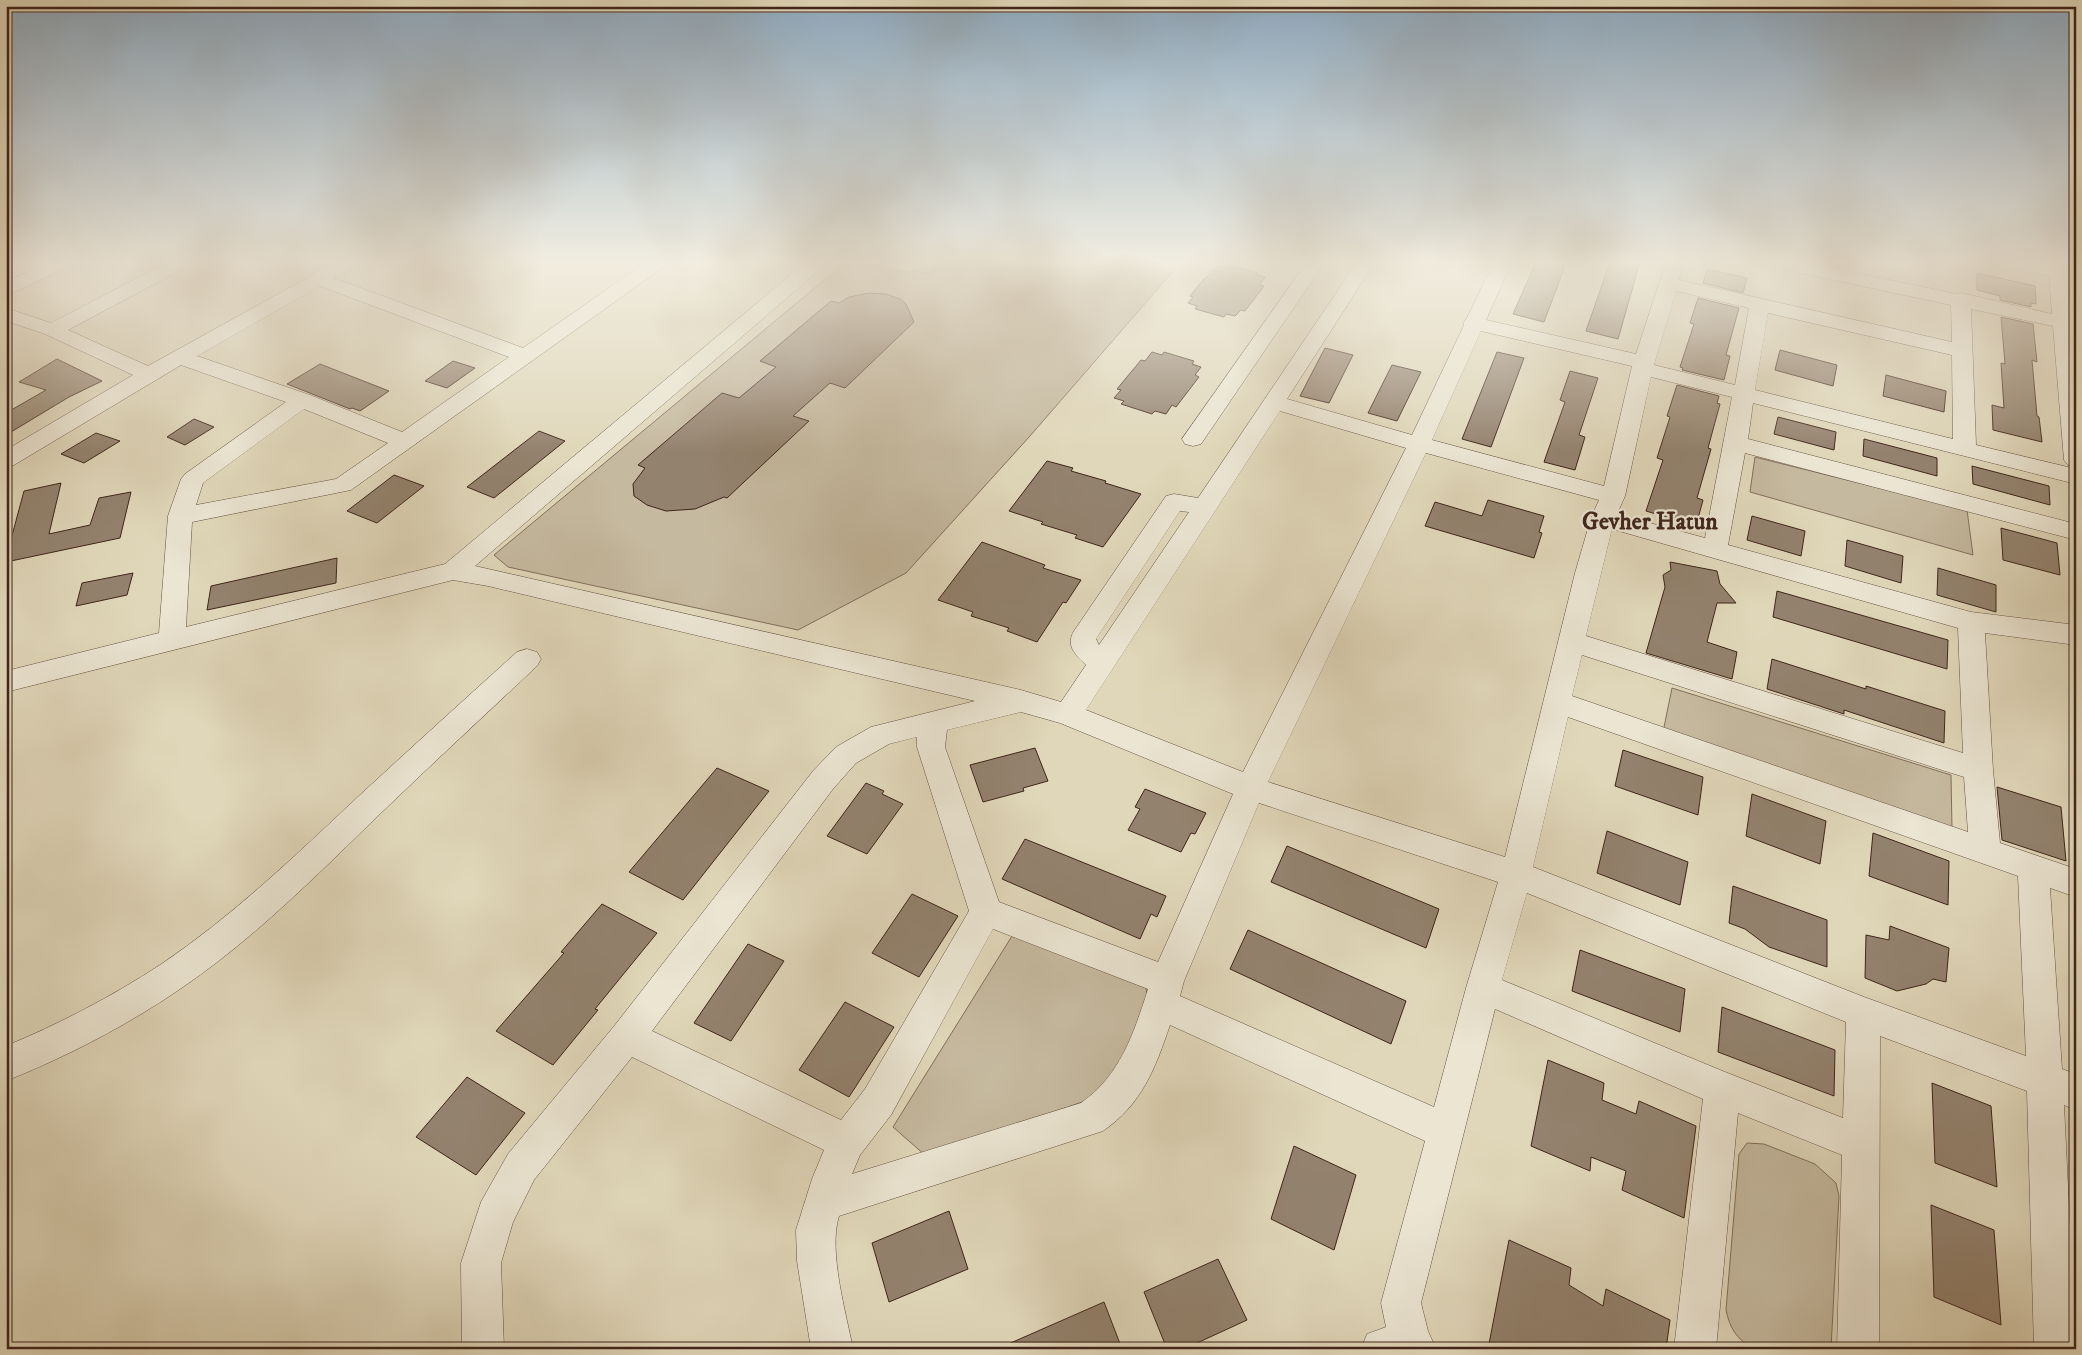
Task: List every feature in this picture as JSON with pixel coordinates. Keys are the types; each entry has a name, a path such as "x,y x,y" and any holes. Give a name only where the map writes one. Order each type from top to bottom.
{"street":[{"path":"38,325 149,374"},
{"path":"52,330 60,325"},
{"path":"6,460 149,374 236,325"},
{"path":"442,325 525,356"},
{"path":"180,516 343,485 569,325"},
{"path":"453,571 739,325"},
{"path":"1193,439 1272,325"},
{"path":"1068,715 1102,664 1084,647 1083,638 1174,502 1205,507 1324,325"},
{"path":"823,1202 1090,1118 1107,1106 1122,1090 1134,1070 1164,992 1250,788 1419,444 1472,325"},
{"path":"1482,325 1643,365 1744,393 2076,478"},
{"path":"1402,1345 1401,1303 1483,988 1516,874 1572,642 1643,365 1656,325"},
{"path":"1715,549 1728,488 1756,325"},
{"path":"1849,325 1962,351"},
{"path":"1962,325 1965,450"},
{"path":"2069,325 2075,456"},
{"path":"180,357 302,400 404,441"},
{"path":"172,640 180,516 193,479 302,400"},
{"path":"1274,402 1419,444 1608,507 1715,549 1971,622 2076,635"},
{"path":"1736,443 2076,532"},
{"path":"6,682 453,571 488,577 1021,701 1068,715 1250,788 1516,874 1863,1014 2060,1087"},
{"path":"1971,622 1978,770 1985,852"},
{"path":"1572,642 1978,770"},
{"path":"6,1064 60,1041 143,994 194,960 288,882 417,759 527,659"},
{"path":"483,1349 481,1263 495,1216 521,1167 627,1037 774,844 846,755 881,736 1021,701"},
{"path":"1557,702 2076,883"},
{"path":"933,723 931,747 986,912 1164,992 1445,1131"},
{"path":"2033,869 2060,1087 2055,1349"},
{"path":"832,1349 817,1261 815,1230 823,1202 847,1142 878,1102 986,912"},
{"path":"1483,988 1722,1089 1861,1144"},
{"path":"1858,1349 1863,1014"},
{"path":"627,1037 847,1142"},
{"path":"1695,1349 1722,1089"}],"shaded area":[{"path":"770,325 1126,325 1030,436 906,573 798,630 508,567 494,555"},
{"path":"1755,457 1967,510 1973,555 1750,492"},
{"path":"1672,688 1951,775 1952,829 1663,732"},
{"path":"1012,936 1146,988 1149,1010 1120,1074 1091,1099 926,1156 893,1127"},
{"path":"1747,1143 1764,1144 1815,1164 1836,1183 1839,1196 1831,1349 1752,1349 1742,1341 1732,1328 1726,1310 1739,1154"}],"building":[{"path":"802,325 911,325 845,388 830,383 793,416 809,421 727,498 724,497 695,509 666,511 647,505 634,496 633,484 645,468 638,465 722,393 739,398 776,367 760,361"},
{"path":"1588,325 1622,325 1618,339 1586,331"},
{"path":"1694,325 1734,325 1726,355 1730,356 1724,380 1682,370 1683,368 1680,367"},
{"path":"2002,325 2033,325 2037,362 2032,360 2037,416 2039,417 2042,442 1993,430 1992,405 2004,408 2001,363 2005,364"},
{"path":"1325,348 1353,355 1329,403 1300,396"},
{"path":"1780,350 1837,365 1833,386 1775,370"},
{"path":"1152,352 1162,355 1164,352 1194,361 1192,364 1201,367 1195,375 1199,377 1176,407 1172,405 1166,414 1155,411 1152,414 1121,404 1124,401 1114,398 1121,390 1117,389 1141,360 1145,361"},
{"path":"1497,352 1524,358 1491,447 1462,439"},
{"path":"57,359 102,381 69,397 6,435 6,413 46,390 19,382"},
{"path":"453,361 475,368 447,388 425,381"},
{"path":"320,364 389,391 360,411 350,409 287,384"},
{"path":"1392,365 1421,372 1397,421 1368,413"},
{"path":"1570,371 1598,378 1579,435 1585,437 1575,470 1544,462 1565,402 1560,400"},
{"path":"1886,375 1946,391 1944,412 1883,396"},
{"path":"1677,385 1719,396 1717,403 1720,404 1708,448 1711,449 1697,498 1703,500 1696,526 1646,511 1663,460 1657,458 1670,417 1667,416"},
{"path":"1778,417 1836,432 1834,450 1774,434"},
{"path":"194,419 214,427 185,445 167,437"},
{"path":"539,431 565,441 494,498 467,487"},
{"path":"96,433 120,441 84,463 61,454"},
{"path":"1864,439 1937,458 1937,476 1863,456"},
{"path":"1047,461 1073,468 1071,471 1141,494 1103,547 1075,538 1077,535 1041,524 1043,522 1009,511"},
{"path":"1972,466 2049,486 2050,505 1973,484"},
{"path":"394,475 424,486 377,523 347,511"},
{"path":"61,483 49,534 90,525 99,498 131,492 120,538 6,562 8,543 10,543 24,491"},
{"path":"1488,500 1544,516 1539,532 1542,533 1534,558 1425,526 1435,502 1482,516"},
{"path":"1752,516 1805,531 1801,556 1747,540"},
{"path":"2001,528 2057,543 2060,575 2003,560"},
{"path":"1847,540 1903,556 1901,583 1845,566"},
{"path":"982,542 1045,565 1043,568 1081,580 1066,603 1063,602 1037,642 1007,631 1009,628 971,616 973,612 938,600"},
{"path":"337,558 336,583 207,610 211,586"},
{"path":"1670,562 1717,571 1720,584 1736,603 1717,603 1707,642 1737,652 1732,679 1646,653 1665,587 1663,575 1671,570"},
{"path":"1938,568 1996,585 1996,612 1937,595"},
{"path":"133,573 127,595 76,606 82,583"},
{"path":"1777,591 1948,640 1947,669 1773,617"},
{"path":"1772,659 1866,689 1866,686 1945,711 1944,743 1844,710 1844,714 1767,689"},
{"path":"1035,748 1048,781 1023,788 1024,791 983,802 970,765"},
{"path":"1623,750 1703,777 1698,815 1615,786"},
{"path":"717,768 769,791 683,900 629,872"},
{"path":"866,783 884,791 882,794 903,804 867,854 827,836"},
{"path":"1997,787 2061,807 2066,861 2002,840"},
{"path":"1145,789 1206,813 1195,834 1191,833 1181,852 1128,830 1140,809 1135,807"},
{"path":"1752,794 1826,821 1820,864 1746,836"},
{"path":"1607,831 1688,862 1680,905 1597,873"},
{"path":"1873,833 1949,861 1948,905 1869,876"},
{"path":"1025,839 1166,896 1157,917 1151,914 1140,939 1002,879"},
{"path":"1287,846 1439,909 1426,948 1271,882"},
{"path":"1733,886 1827,920 1827,967 1769,947 1745,929 1729,923"},
{"path":"912,894 958,916 919,977 872,953"},
{"path":"602,904 657,933 595,1009 598,1010 553,1065 496,1031 564,953 561,952"},
{"path":"1890,926 1949,948 1946,982 1933,979 1926,984 1897,991 1865,978 1866,935 1889,940"},
{"path":"1248,930 1406,1001 1391,1044 1230,969"},
{"path":"748,944 784,961 731,1041 694,1023"},
{"path":"1580,950 1685,989 1680,1032 1572,991"},
{"path":"845,1002 894,1027 849,1097 799,1070"},
{"path":"1722,1007 1835,1050 1834,1096 1718,1052"},
{"path":"1548,1060 1604,1083 1602,1100 1636,1114 1639,1101 1696,1126 1684,1218 1622,1190 1626,1171 1591,1157 1590,1171 1531,1146"},
{"path":"467,1077 525,1113 476,1175 416,1137"},
{"path":"1932,1083 1991,1106 1997,1187 1935,1163"},
{"path":"1294,1146 1356,1175 1334,1250 1271,1219"},
{"path":"1931,1205 1994,1230 2001,1325 1934,1297"},
{"path":"949,1211 968,1269 889,1302 872,1243"},
{"path":"1509,1240 1571,1268 1569,1285 1603,1306 1606,1289 1670,1320 1666,1349 1488,1349"},
{"path":"1218,1259 1247,1320 1184,1349 1167,1349 1144,1292"},
{"path":"1104,1302 1122,1349 997,1349"}],"district":[{"name":"Gevher Hatun","path":"1650,522"}]}
